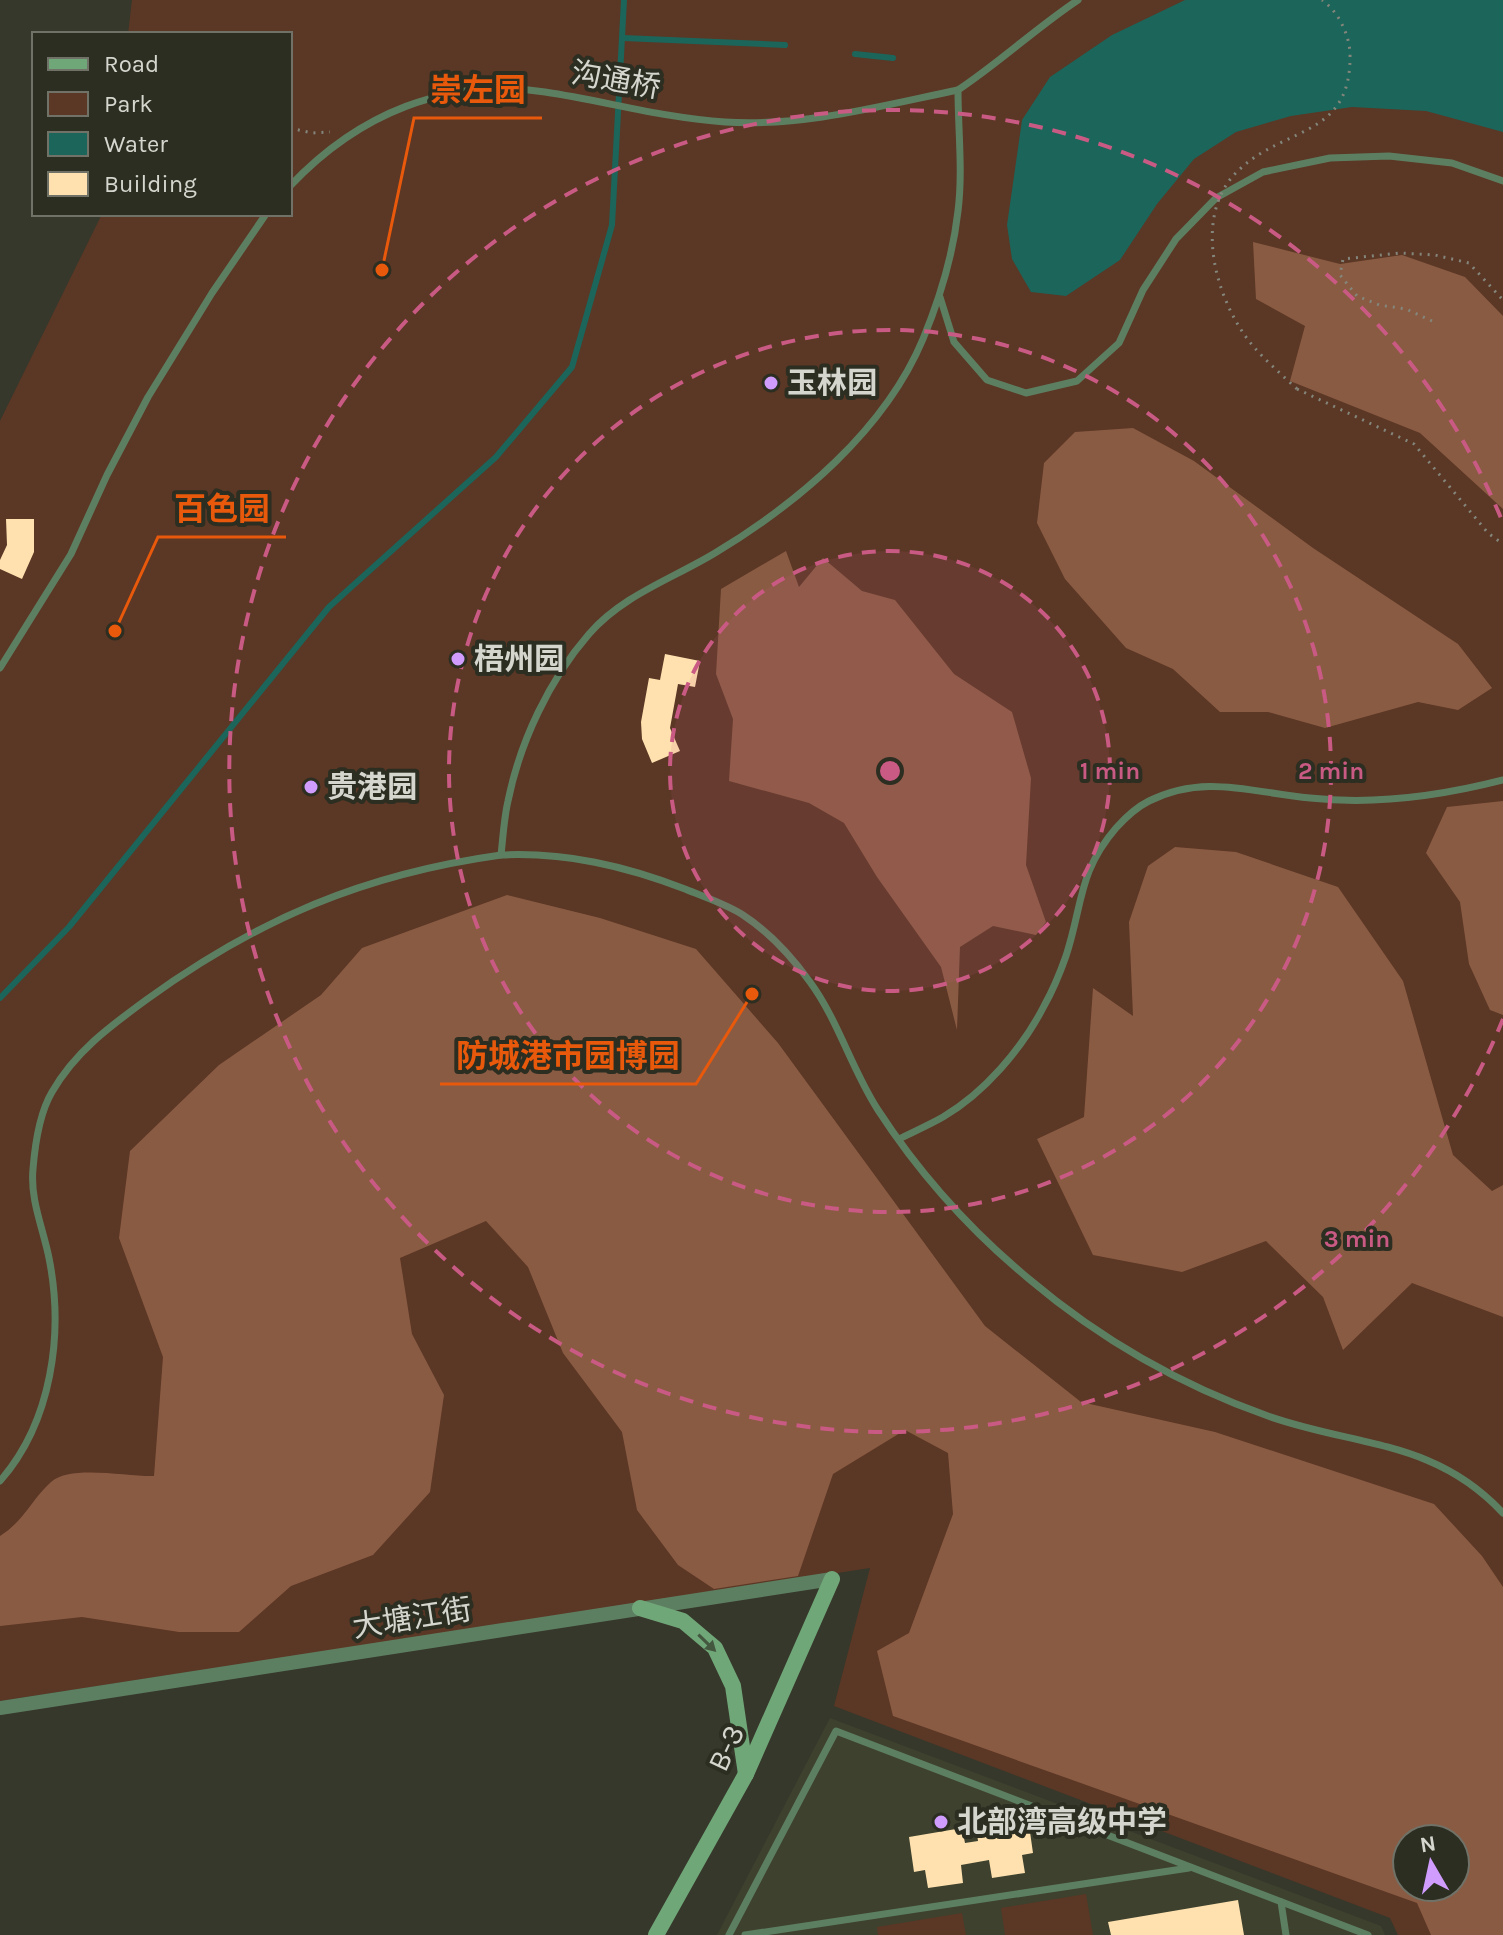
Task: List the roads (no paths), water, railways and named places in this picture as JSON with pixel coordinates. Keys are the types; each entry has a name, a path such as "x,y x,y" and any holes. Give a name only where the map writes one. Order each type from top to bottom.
{"street":[{"name":"大塘江街","path":"0,1708 832,1579"},
{"name":"B-3","path":"656,1935 746,1774 832,1579"},
{"path":"640,1608 683,1621 715,1648 733,1686 746,1774"}],"lane":[{"path":"501,855 507,803 517,764 558,674 590,632 628,600 714,554 797,496 835,463 894,390 922,342 940,295 958,210 958,90 1000,61 1043,23 1078,0"},
{"name":"沟通桥","path":"292,184 315,159 354,131 391,111 468,89 514,88 724,122 840,116 958,90"},
{"path":"940,295 954,342 987,380 1026,393 1077,381 1119,343 1143,290 1176,239 1216,198 1263,172 1330,158 1389,156 1452,163 1503,181"},
{"path":"0,668 71,554 107,475 168,362 265,216"},
{"path":"899,1139 943,1117 969,1099 1029,1033 1066,956 1087,872 1099,848 1123,820 1148,801 1183,788 1228,785 1310,798 1355,800 1429,795 1503,780"},
{"path":"0,1481 30,1439 43,1405 50,1369 56,1299 49,1255 37,1215 33,1172 38,1133 50,1095 72,1061 104,1030 185,972 276,919 366,884 462,860 538,853 626,868 708,898 743,915 790,957 812,985 877,1108 976,1232 1055,1301 1120,1347 1186,1382 1267,1416 1303,1428 1382,1444 1422,1456 1463,1478 1503,1513"},
{"path":"729,1935 836,1731 1368,1935"},
{"path":"745,1935 1192,1867"},
{"path":"1281,1902 1286,1935"}],"water":[{"path":"1185,0 1503,0 1503,132 1426,111 1352,107 1291,116 1236,132 1194,159 1157,204 1120,260 1066,296 1031,292 1012,259 1007,225 1022,120 1050,77 1112,35"}],"waterway":[{"path":"0,998 69,927 329,607 496,457 572,367 612,225 624,0"},
{"path":"623,38 785,45"},
{"path":"855,54 893,58"}],"place":[{"name":"崇左园","path":"382,270"},
{"name":"玉林园","path":"771,383"},
{"name":"百色园","path":"115,631"},
{"name":"梧州园","path":"458,659"},
{"name":"贵港园","path":"311,787"},
{"name":"防城港市园博园","path":"752,994"},
{"name":"北部湾高级中学","path":"941,1822"}]}
